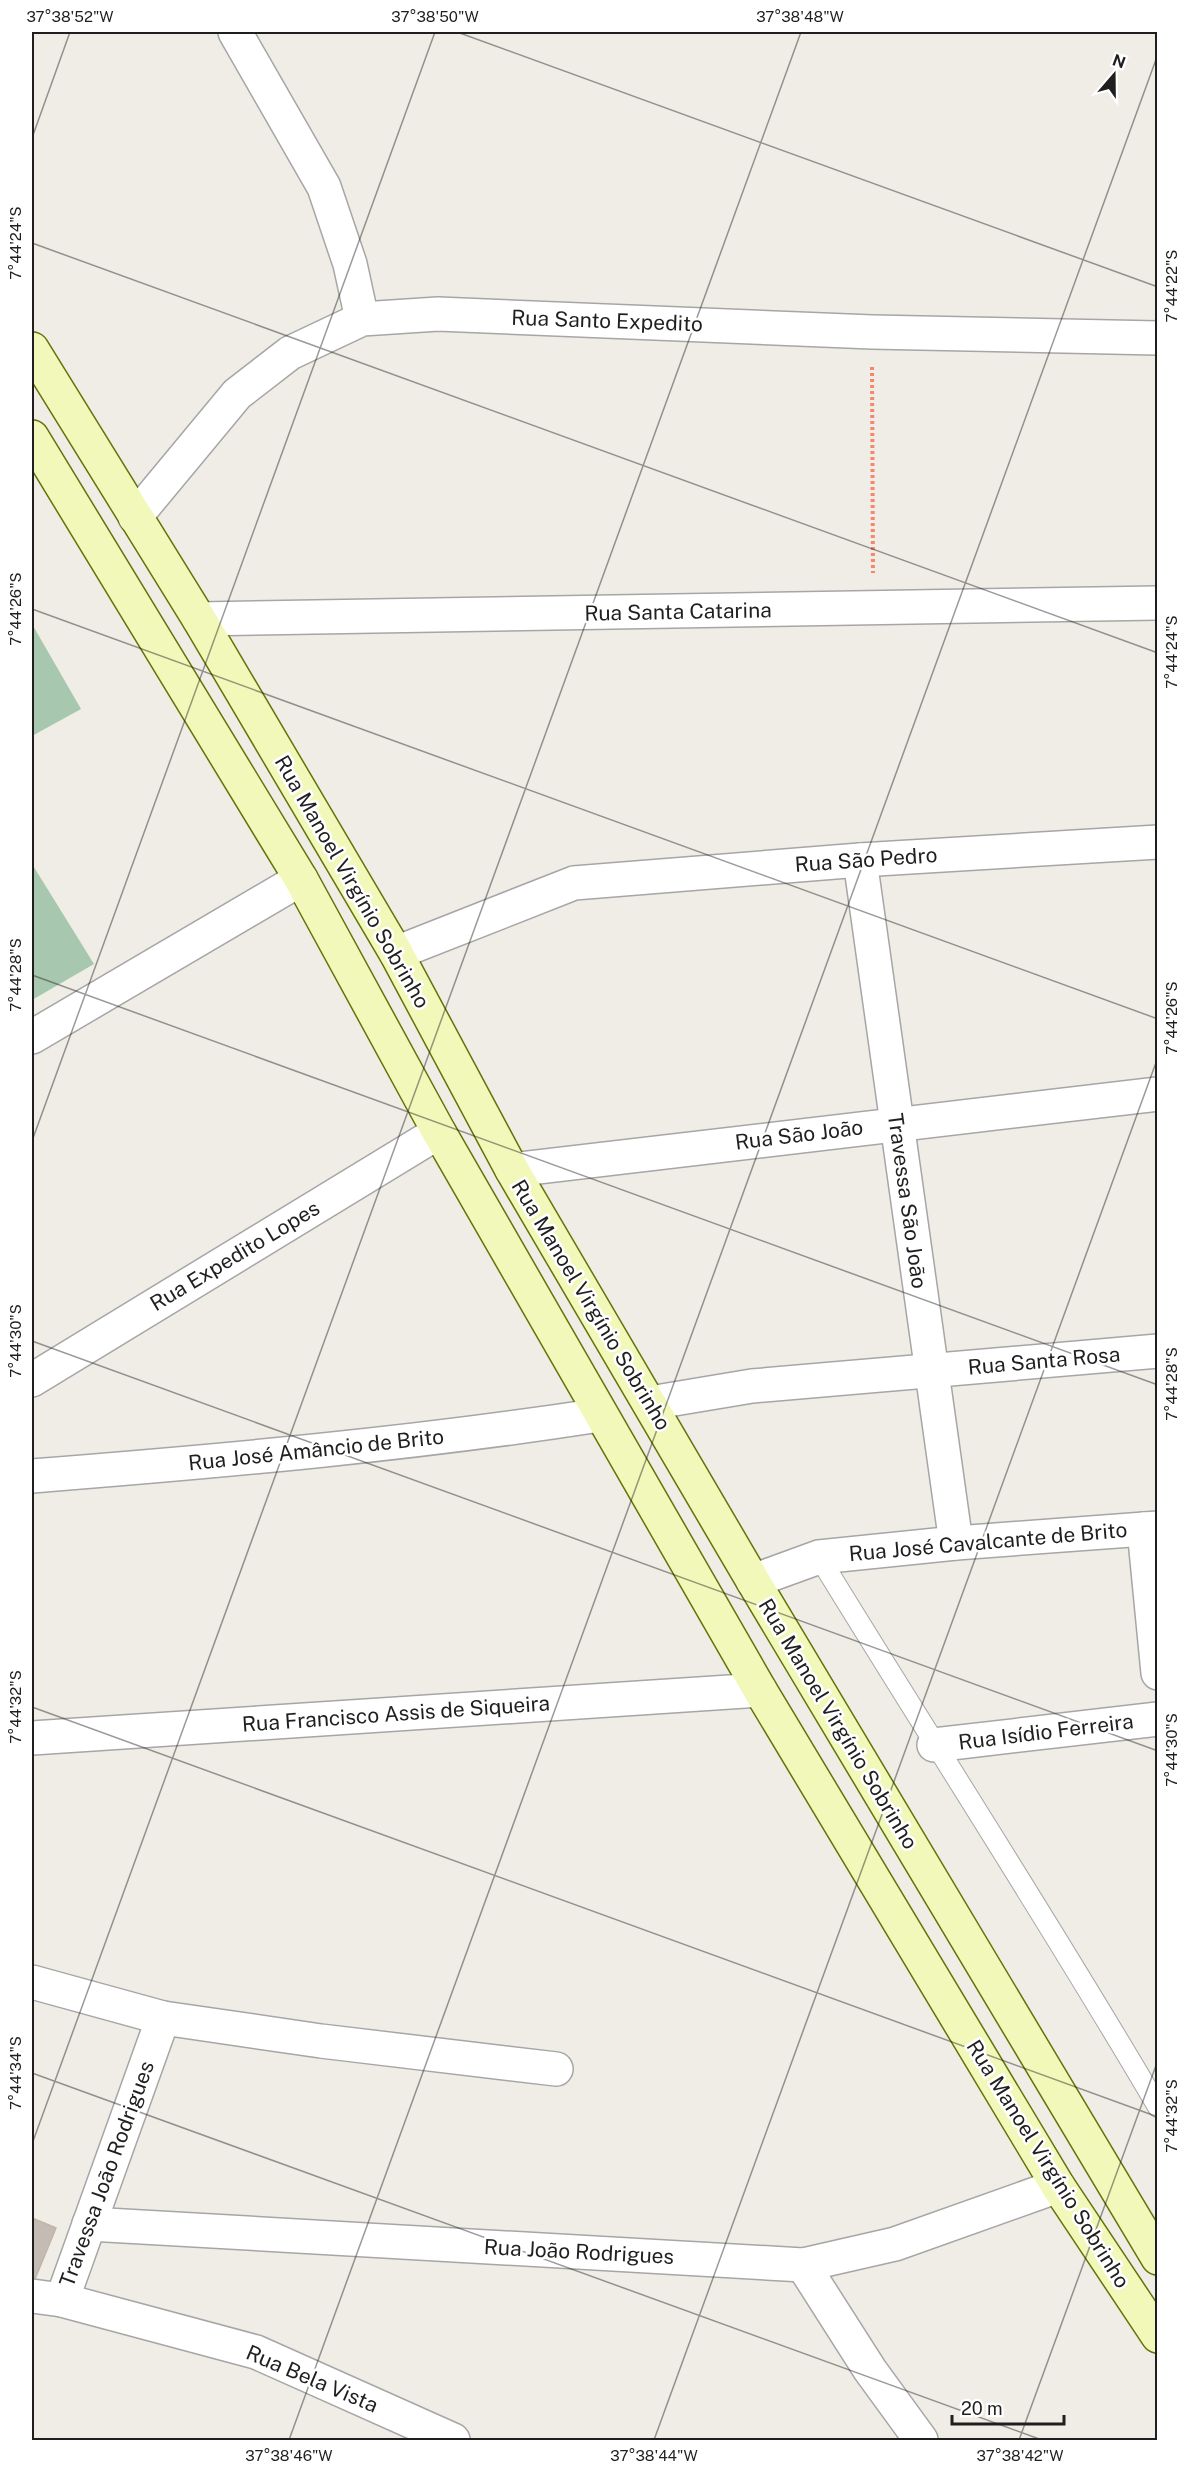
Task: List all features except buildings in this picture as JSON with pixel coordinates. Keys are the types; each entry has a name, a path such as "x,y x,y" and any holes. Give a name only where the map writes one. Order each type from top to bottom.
{"main road":[{"name":"Rua Manoel Virgínio Sobrinho","path":"32,349 199,619 396,953 512,1170 753,1581 1158,2258"},
{"name":"Rua Manoel Virgínio Sobrinho","path":"32,437 301,879 438,1132 760,1690 1058,2186 1158,2336"}],"street":[{"path":"235,32 324,187 350,264 362,320"},
{"name":"Rua Santo Expedito","path":"135,517 237,394 290,352 362,320 438,314 872,332 1158,338"},
{"name":"Rua Santa Catarina","path":"199,619 873,610 1158,603"},
{"name":"Rua São Pedro","path":"396,953 574,883 860,860 1158,842"},
{"name":"Travessa São João","path":"860,860 956,1543"},
{"path":"32,1037 301,879"},
{"name":"Rua São João","path":"512,1170 1158,1094"},
{"name":"Rua Expedito Lopes","path":"32,1380 438,1132"},
{"name":"Rua Santa Rosa","path":"650,1403 752,1386 1158,1352"},
{"name":"Rua José Amâncio de Brito","path":"32,1476 190,1464 399,1442 499,1431 600,1415"},
{"path":"1151,1529 1158,1673"},
{"name":"Rua José Cavalcante de Brito","path":"753,1581 819,1557 956,1543 1151,1529"},
{"name":"Rua Francisco Assis de Siqueira","path":"32,1738 760,1690"},
{"name":"Rua Isídio Ferreira","path":"934,1745 1158,1719"},
{"path":"32,1982 163,2018 321,2041 556,2069"},
{"name":"Travessa João Rodrigues","path":"47,2298 88,2224 163,2018"},
{"name":"Rua João Rodrigues","path":"88,2224 803,2265 895,2244 1058,2186"},
{"path":"803,2265 870,2370 921,2440"},
{"name":"Rua Bela Vista","path":"47,2298 256,2352 453,2440"}],"lane":[{"path":"819,1557 934,1745 1051,1928 1158,2107"}],"path":[{"path":"872,332 873,610"}],"green space":[{"path":"32,624 81,709 32,736"},
{"path":"32,864 94,964 32,1000"}]}
